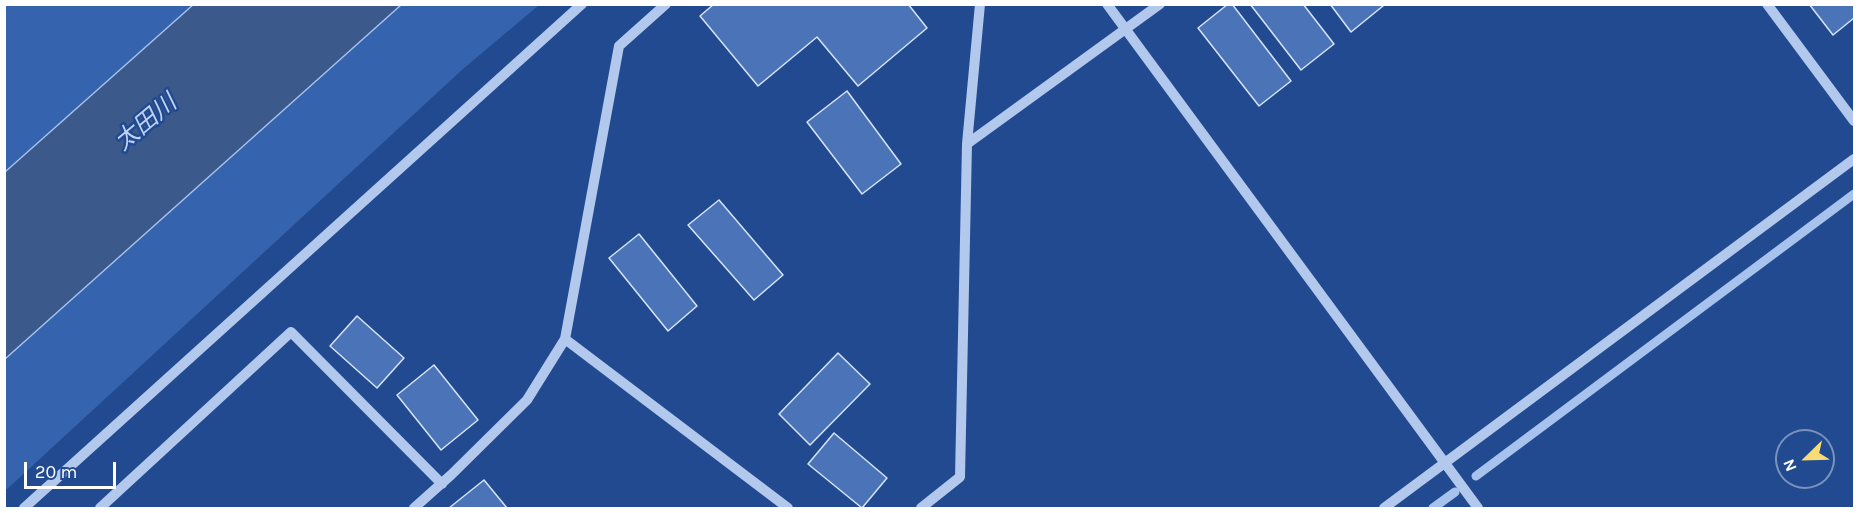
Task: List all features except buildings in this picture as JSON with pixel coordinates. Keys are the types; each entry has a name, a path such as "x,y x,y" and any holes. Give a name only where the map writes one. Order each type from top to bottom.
{"street":[{"path":"24,508 582,4"},
{"path":"414,508 442,484 527,400 565,339 619,46 666,4"},
{"path":"921,508 960,477 967,144 980,4"},
{"path":"1107,4 1478,508"},
{"path":"967,144 1160,4"},
{"path":"1767,4 1854,121"},
{"path":"1384,508 1854,159"},
{"path":"99,508 291,332 442,484"},
{"path":"565,339 788,508"}],"shaded area":[{"path":"5,5 539,5 463,69 5,491"}],"water":[{"name":"太田川","path":"194,4 401,5 5,359 5,172"}],"waterway":[{"path":"1476,476 1854,194"},
{"path":"1433,508 1455,492"}]}
